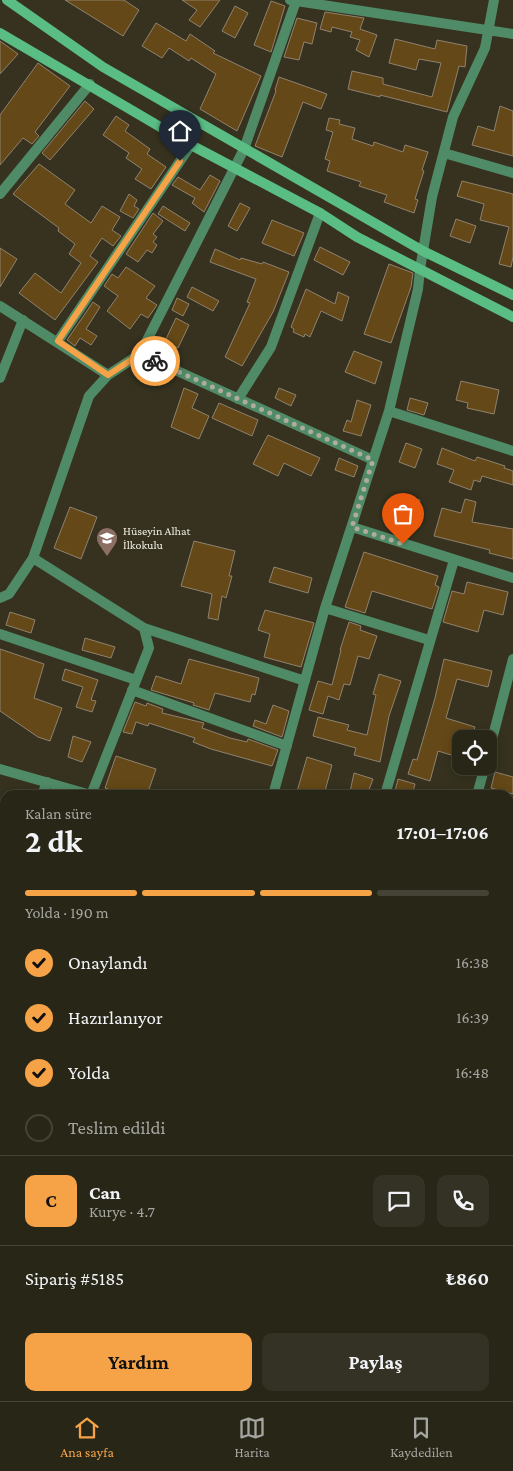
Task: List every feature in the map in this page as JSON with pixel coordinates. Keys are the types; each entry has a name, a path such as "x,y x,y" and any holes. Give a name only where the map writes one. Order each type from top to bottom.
{"street":[{"path":"8,0 103,67 423,251 513,295"},
{"path":"0,598 9,594 32,558 89,396 108,375 140,354 244,149 293,0 513,34"},
{"path":"274,790 325,608 389,411 418,289 432,196 453,117 485,48 494,0"},
{"path":"0,33 90,84 191,145 320,213 356,237 513,317"},
{"path":"0,194 90,84"},
{"path":"58,341 191,145"},
{"path":"444,153 513,173"},
{"path":"238,399 270,347 320,213"},
{"path":"0,306 58,341 108,375"},
{"path":"0,378 23,320"},
{"path":"140,354 373,460"},
{"path":"389,411 513,451"},
{"path":"352,527 513,578"},
{"path":"32,558 144,628 305,680"},
{"path":"386,790 454,560"},
{"path":"325,608 429,640"},
{"path":"93,790 149,648 144,628"},
{"path":"0,634 286,746"},
{"path":"496,730 511,680 513,659"},
{"path":"0,769 74,790"},
{"path":"478,790 483,775"},
{"path":"44,790 47,782"}],"building":[{"path":"65,0 124,0 139,10 123,36"},
{"path":"182,0 220,0 200,27 189,20 197,10"},
{"path":"271,1 285,6 271,52 254,45"},
{"path":"235,6 248,13 235,38 222,31"},
{"path":"325,12 364,18 360,29 377,35 369,57 356,50 360,40 350,37 352,32 332,27 331,32 320,29"},
{"path":"297,18 317,23 312,44 304,42 299,60 284,57"},
{"path":"156,23 186,41 190,34 215,51 213,53 261,76 237,131 200,109 216,74 191,58 189,61 169,48 162,58 142,46"},
{"path":"395,39 435,49 437,40 467,46 465,67 459,66 447,112 348,89 352,71 383,78 383,84 432,97 441,63 419,59 416,70 389,63"},
{"path":"0,41 18,54 0,74"},
{"path":"38,63 70,86 35,132 39,136 32,144 23,138 0,165 0,115"},
{"path":"279,77 327,94 321,109 303,102 282,157 255,146 276,91"},
{"path":"85,101 94,109 50,160 42,153"},
{"path":"500,106 513,111 513,156 472,145 478,126 494,131"},
{"path":"116,116 129,125 125,131 150,149 147,154 166,167 151,189 135,179 142,169 126,158 129,153 103,135"},
{"path":"329,118 340,120 339,124 355,128 352,139 373,146 374,142 403,152 405,145 428,152 415,199 418,200 414,213 384,202 387,195 359,186 361,182 327,171 330,161 325,159 333,132 326,130"},
{"path":"39,164 75,190 65,204 91,223 102,206 120,217 112,230 121,236 113,246 102,238 90,256 98,262 55,320 19,293 35,273 61,293 81,263 69,254 75,244 58,231 59,228 13,194"},
{"path":"210,175 220,181 204,212 192,203 195,198 172,185 178,177 200,190"},
{"path":"462,181 513,194 513,257 511,267 499,264 509,227 480,220 484,204 457,196"},
{"path":"129,194 137,200 134,206 139,209 133,218 120,211"},
{"path":"240,203 250,208 237,231 228,226"},
{"path":"163,206 190,223 185,231 158,214"},
{"path":"153,213 163,221 153,234 157,237 153,242 157,245 152,253 147,250 138,262 126,254"},
{"path":"456,219 476,226 470,243 450,236"},
{"path":"272,220 304,233 294,256 262,243"},
{"path":"320,247 350,262 343,275 314,260"},
{"path":"0,248 17,259 0,287"},
{"path":"215,249 240,260 241,258 262,264 263,262 289,272 273,312 242,366 225,357 250,303 247,302 256,279 210,262"},
{"path":"389,264 413,273 411,287 391,343 364,334"},
{"path":"126,267 155,286 146,298 157,305 148,318 141,314 130,329 107,311 118,296 104,286 112,274 118,278"},
{"path":"192,287 219,301 213,311 187,297"},
{"path":"306,289 335,304 338,292 349,297 342,321 321,311 310,337 305,334 304,337 293,332 294,329 291,327"},
{"path":"177,298 189,304 183,316 172,310"},
{"path":"93,302 100,307 86,329 97,336 91,345 80,338 75,346 67,340"},
{"path":"176,318 189,325 178,348 165,341"},
{"path":"354,351 382,362 375,384 345,372"},
{"path":"153,372 164,377 160,385 150,381"},
{"path":"461,381 499,390 494,414 467,408 468,403 456,400"},
{"path":"184,388 198,394 192,408 209,416 199,439 171,427"},
{"path":"279,388 296,395 291,406 275,398"},
{"path":"410,398 428,403 424,415 407,410"},
{"path":"357,400 371,405 361,436 343,431 347,420 351,422"},
{"path":"219,403 258,420 252,436 212,418"},
{"path":"268,435 320,458 311,476 284,463 278,476 253,464"},
{"path":"406,443 422,449 415,468 399,462"},
{"path":"442,448 475,461 477,457 505,466 504,468 513,471 513,485 482,476 480,482 474,480 471,490 449,482 454,470 437,464"},
{"path":"339,458 358,466 354,477 335,470"},
{"path":"409,497 420,500 413,527 402,524"},
{"path":"465,499 476,502 472,522 513,529 513,559 489,553 490,550 434,536 442,508 461,513"},
{"path":"70,507 97,517 81,559 54,548"},
{"path":"194,541 235,551 229,576 232,576 226,598 222,596 218,620 208,618 212,594 181,586"},
{"path":"364,552 438,576 435,585 439,587 432,609 372,591 365,613 345,607"},
{"path":"274,567 312,578 308,593 269,582"},
{"path":"467,582 508,592 503,615 484,610 478,632 443,622 452,591 464,594"},
{"path":"265,610 314,623 301,667 264,657 270,634 258,630"},
{"path":"10,612 35,620 31,633 6,625"},
{"path":"349,622 361,626 360,630 377,636 369,659 358,656 350,685 344,684 339,700 328,696 323,714 309,710 318,681 332,685"},
{"path":"85,638 115,647 111,658 82,650"},
{"path":"0,649 44,664 34,698 62,708 50,741 38,737 0,711"},
{"path":"189,659 259,678 255,695 252,694 250,702 215,693 209,710 193,705 194,703 151,690 156,676 181,684"},
{"path":"444,659 492,671 488,687 457,679 446,718 475,727 474,730 452,730 452,755 438,751 430,781 408,774 413,759 417,760"},
{"path":"65,669 98,680 91,700 96,701 92,712 76,707 83,687 62,680"},
{"path":"379,674 401,681 389,716 380,762 354,755 356,748 313,736 318,717 349,725 347,730 367,735 376,695 373,694"},
{"path":"135,702 146,706 147,703 163,709 162,713 204,723 202,728 230,738 247,742 248,739 278,750 272,766 211,749 193,742 195,738 149,723 148,726 136,722 132,734 123,732"},
{"path":"273,705 289,711 282,737 253,726 255,720 266,724"},
{"path":"73,736 91,742 82,762 68,757"},
{"path":"116,756 156,769 149,790 110,790 105,788"},
{"path":"307,757 332,765 325,790 297,790"},
{"path":"354,773 373,779 369,790 350,790"},
{"path":"497,773 513,777 513,790 491,788 494,775 497,775"},
{"path":"398,779 415,784 413,790 395,790"}],"way so far":[{"path":"155,361 373,460 352,527 403,544"}],"place":[{"name":"Hüseyin Alhat İlkokulu","path":"107,557"}],"route":[{"path":"155,361 140,354 108,375 58,341 180,161"}]}
